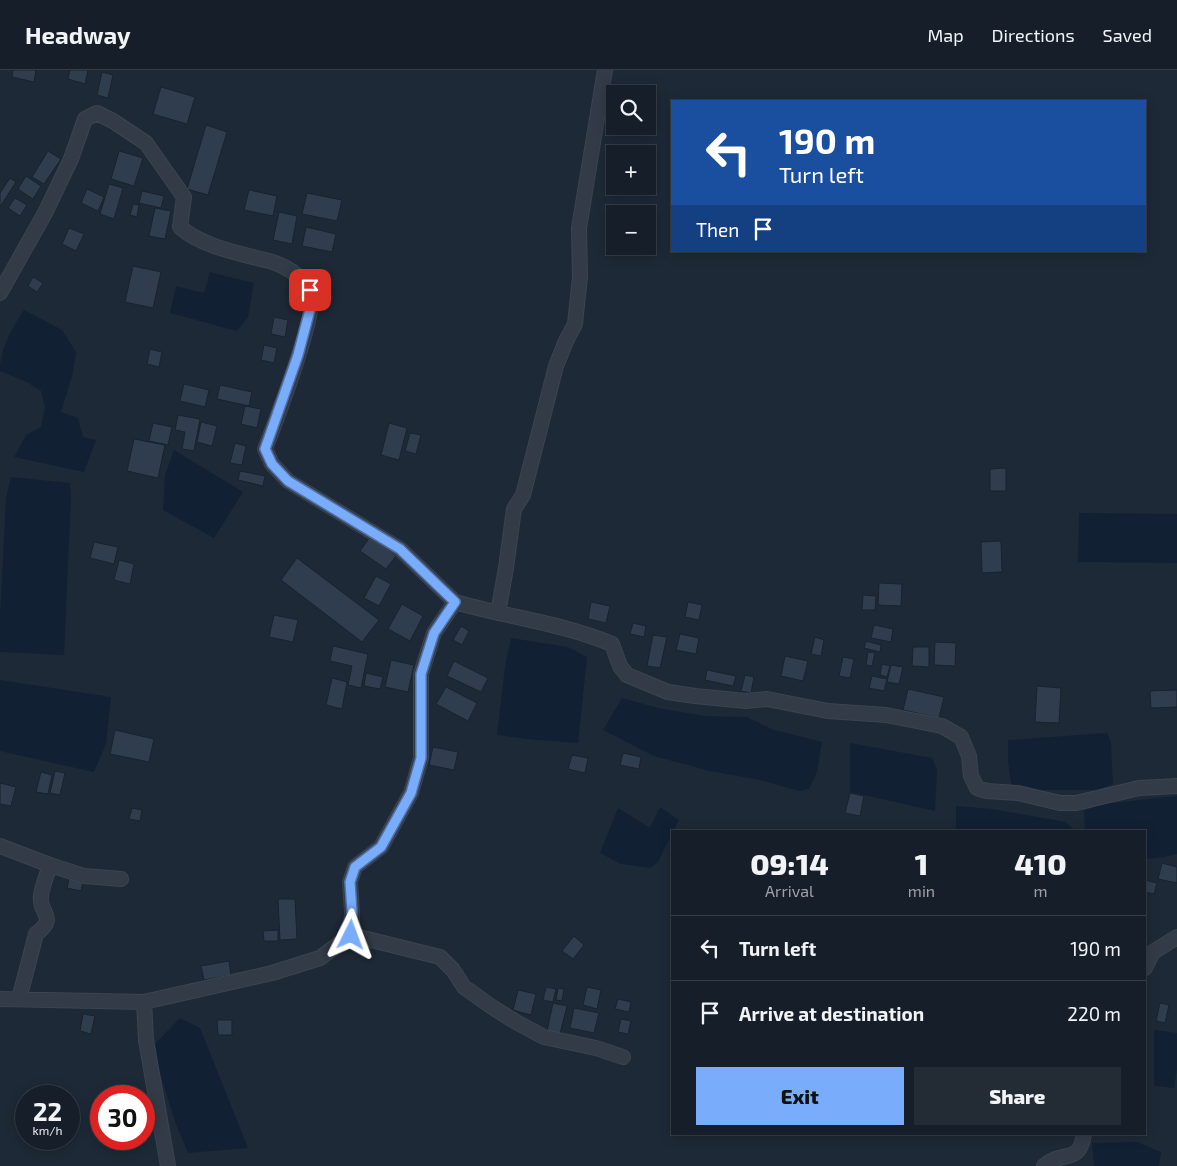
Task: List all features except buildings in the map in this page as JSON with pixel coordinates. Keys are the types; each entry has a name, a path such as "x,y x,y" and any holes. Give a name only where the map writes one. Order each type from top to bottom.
{"street":[{"path":"498,612 514,509 523,495 556,366 575,324 580,277 579,228 605,70"},
{"path":"0,293 45,213 71,159 85,119 97,113 113,121 146,143 184,197 180,226 190,236 234,252 277,262 298,276 310,290 312,302 298,355 265,449 272,464 288,481 400,549 455,602 594,636 612,644 620,666 627,675 668,692 746,700 767,699 828,711 886,715 942,726 961,737 969,756 971,776 977,788 987,791 1018,793 1060,803 1076,803 1138,788 1177,786"},
{"path":"351,935 350,882 355,867 381,847 386,840 411,793 421,758 421,674 434,633 455,602"},
{"path":"0,846 84,876 121,879"},
{"path":"19,999 36,934 44,928 47,918 40,898 50,865"},
{"path":"0,999 144,1002 272,973 320,958 351,935"},
{"path":"351,935 440,957 453,970 464,987 492,1008 516,1022 544,1037 623,1057"},
{"path":"1146,966 1153,952 1177,937"},
{"path":"144,1002 146,1040 168,1166"},
{"path":"1044,1166 1048,1162 1076,1158 1081,1152 1084,1135"}],"water":[{"path":"210,272 254,283 248,317 237,331 170,313 176,286 204,293"},
{"path":"24,310 62,330 76,352 73,373 61,412 78,418 83,437 96,440 84,472 14,457 26,435 41,427 45,407 41,391 27,382 0,371 4,347"},
{"path":"174,450 243,492 214,538 163,510 165,475"},
{"path":"11,477 70,483 64,655 0,652 6,498"},
{"path":"1079,513 1177,514 1177,563 1078,562"},
{"path":"511,638 568,647 587,657 578,743 497,735 505,667"},
{"path":"0,680 111,697 106,744 94,772 0,751"},
{"path":"622,698 658,708 704,716 747,717 774,730 822,742 817,772 809,789 799,791 760,780 710,771 654,756 603,730"},
{"path":"1107,733 1111,743 1113,784 1097,790 1012,790 1008,761 1008,740"},
{"path":"850,743 932,758 937,770 935,811 850,792"},
{"path":"1177,796 1177,854 1146,859 1146,830 1085,830 1084,811 1102,804"},
{"path":"956,806 992,809 1066,822 1073,829 1073,830 956,830"},
{"path":"660,807 679,820 674,830 671,830 671,836 658,862 650,868 621,864 600,853 618,808 650,828"},
{"path":"180,1018 200,1028 248,1148 188,1153 175,1122 152,1047"},
{"path":"1154,1030 1177,1033 1177,1068 1174,1088 1154,1086"},
{"path":"1137,1142 1161,1152 1159,1166 1094,1166 1092,1143"}],"route":[{"path":"310,290 312,302 298,355 265,449 272,464 288,481 400,549 455,602 434,633 421,674 421,758 411,793 386,840 381,847 355,867 350,882 351,935"}]}
